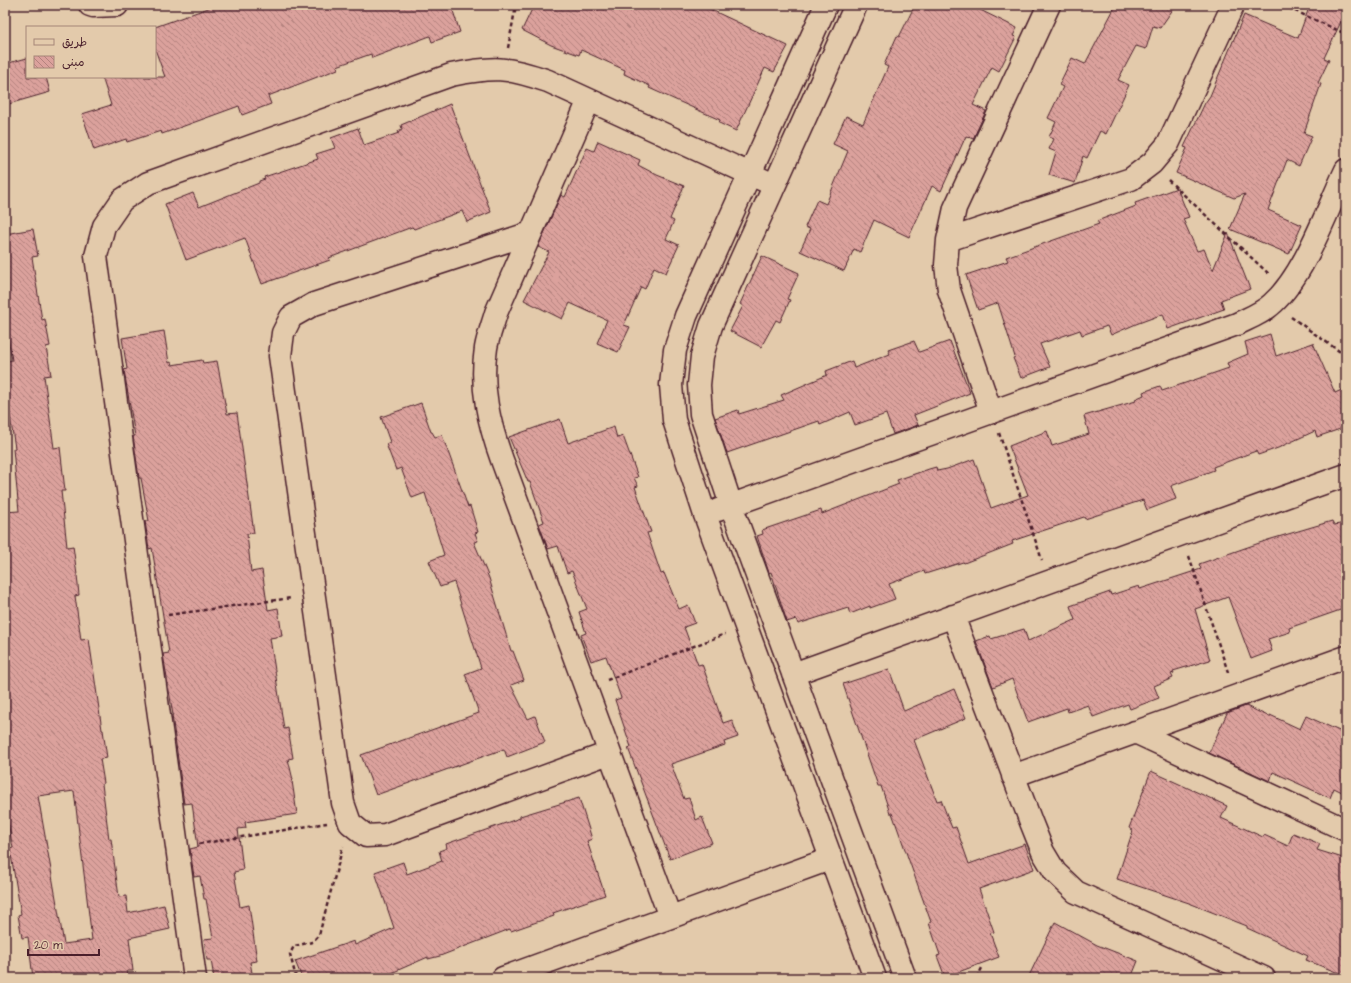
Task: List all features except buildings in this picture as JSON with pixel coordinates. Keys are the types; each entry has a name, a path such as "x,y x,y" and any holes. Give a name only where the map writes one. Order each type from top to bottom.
{"street":[{"path":"90,5 117,5"},
{"path":"856,5 712,326 702,356 698,385 701,414 731,505 905,978"},
{"path":"991,412 949,290 946,265 948,240 955,208 1048,5"},
{"path":"948,240 1131,178 1152,164 1168,144 1233,5"},
{"path":"821,7 750,173 686,316 675,350 671,385 674,420 705,515 830,859 875,978"},
{"path":"195,978 96,256 104,226 122,200 148,183 452,75 484,68 517,70 548,81 774,185"},
{"path":"589,100 496,313 486,349 484,387 489,424 670,917"},
{"path":"705,515 1255,316 1279,297 1306,257 1346,170"},
{"path":"531,232 314,304 291,317 283,333 280,356 342,803 349,822 366,836 385,835 609,753"},
{"path":"793,674 1346,475"},
{"path":"953,616 1043,852 1055,872 1076,892 1264,978"},
{"path":"1013,776 1346,657"},
{"path":"1135,732 1346,830"},
{"path":"503,978 830,859"}],"path":[{"path":"503,69 516,5"},
{"path":"1282,5 1346,34"},
{"path":"1152,164 1279,297 1346,356"},
{"path":"991,412 1050,582"},
{"path":"1182,534 1236,696"},
{"path":"145,618 313,595"},
{"path":"586,688 746,627"},
{"path":"177,848 349,822 318,935 312,942 294,946 290,954 296,978"},
{"path":"977,978 983,966"}]}
